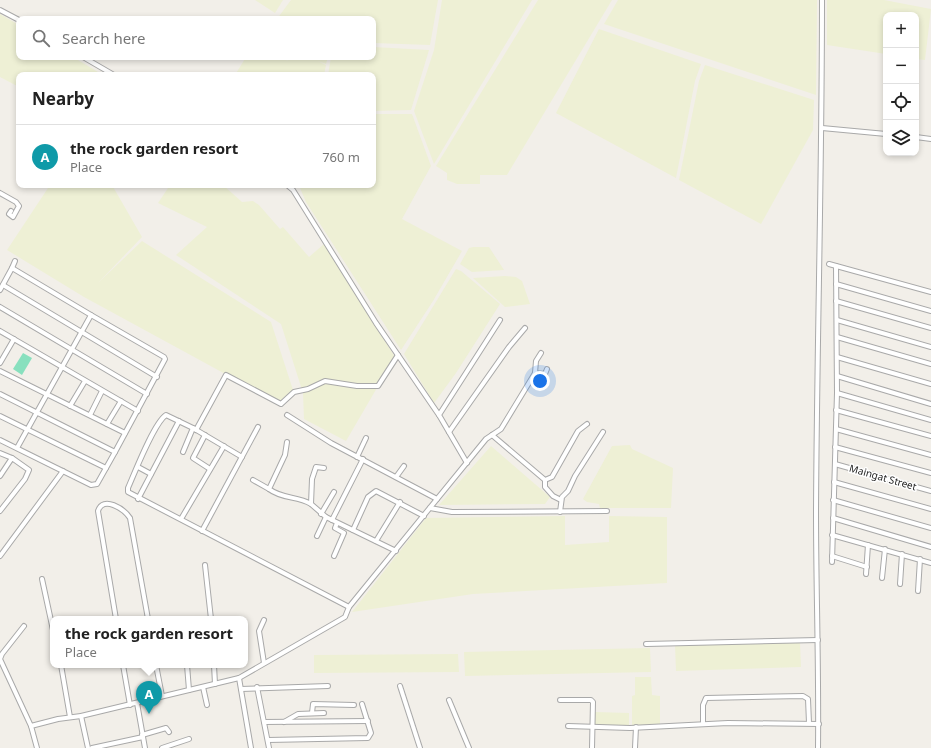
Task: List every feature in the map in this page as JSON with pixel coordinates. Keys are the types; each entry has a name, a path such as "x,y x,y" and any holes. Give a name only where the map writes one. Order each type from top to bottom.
{"street":[{"path":"818,748 816,533 822,128 822,0"},
{"path":"0,10 16,18"},
{"path":"88,60 109,72"},
{"path":"822,128 883,134"},
{"path":"919,137 931,139"},
{"path":"291,188 398,355 439,415 467,463"},
{"path":"0,193 16,202 19,206 13,217 9,214 11,210"},
{"path":"0,290 15,261"},
{"path":"829,264 931,292"},
{"path":"832,562 837,393 836,266"},
{"path":"0,440 94,486 97,484 165,362 164,357 12,268"},
{"path":"836,284 931,310"},
{"path":"3,285 157,377"},
{"path":"836,301 931,328"},
{"path":"0,307 147,394"},
{"path":"17,448 26,429 63,367 91,314"},
{"path":"439,415 500,320"},
{"path":"836,320 931,347"},
{"path":"449,432 524,328"},
{"path":"0,331 138,411"},
{"path":"836,337 931,364"},
{"path":"0,363 14,339"},
{"path":"31,726 130,705 239,678 345,617 349,607 486,439 501,429 535,373 536,361 541,353"},
{"path":"183,452 226,375 281,404 294,392 308,389 325,381 357,386 376,387 381,382 398,355"},
{"path":"837,357 931,384"},
{"path":"535,373 545,374 547,369"},
{"path":"0,371 125,433"},
{"path":"837,376 931,404"},
{"path":"70,406 85,381"},
{"path":"90,415 102,391"},
{"path":"837,393 931,420"},
{"path":"0,394 115,452"},
{"path":"107,424 121,401"},
{"path":"836,410 931,436"},
{"path":"242,457 195,429 168,415 164,416 138,467 128,492 138,499 181,519 349,607"},
{"path":"287,415 306,428 357,457 437,499"},
{"path":"0,416 106,468"},
{"path":"138,499 179,421"},
{"path":"545,480 552,477 578,431 587,424"},
{"path":"202,531 258,427"},
{"path":"836,429 931,456"},
{"path":"560,512 561,500 568,491 575,476 603,432"},
{"path":"492,435 545,480 545,488 561,500"},
{"path":"206,436 194,458 210,469"},
{"path":"357,457 366,438"},
{"path":"269,489 285,455 287,442"},
{"path":"181,519 224,446"},
{"path":"835,447 931,473"},
{"path":"0,453 22,464 29,471 0,511"},
{"path":"0,475 12,458"},
{"path":"332,520 363,459"},
{"name":"Maingat Street","path":"834,464 931,491"},
{"path":"396,477 404,466"},
{"path":"138,467 151,474"},
{"path":"311,504 313,474 316,467 324,468"},
{"path":"0,556 63,471"},
{"path":"253,480 284,497 300,499 311,504 326,517 396,551"},
{"path":"834,482 931,509"},
{"path":"353,530 368,497 373,492 378,491 424,516"},
{"path":"321,514 334,492"},
{"path":"833,500 931,528"},
{"path":"376,541 400,502"},
{"path":"115,616 98,512 104,504 109,504 120,509 130,518 147,616"},
{"path":"430,508 452,512 607,511"},
{"path":"317,536 326,517"},
{"path":"833,518 931,547"},
{"path":"334,556 344,533 335,528 338,523"},
{"path":"832,535 931,562"},
{"path":"866,574 868,545"},
{"path":"882,578 885,550"},
{"path":"900,584 902,554"},
{"path":"832,556 867,567"},
{"path":"918,591 920,559"},
{"path":"205,565 212,616"},
{"path":"42,579 50,616"},
{"path":"264,620 259,631 264,663"},
{"path":"24,626 2,654 0,659 31,726 37,748"},
{"path":"646,644 818,640"},
{"path":"62,668 70,717"},
{"path":"124,668 130,705"},
{"path":"157,668 162,696"},
{"path":"187,668 189,690"},
{"path":"214,668 215,684"},
{"path":"239,678 251,748"},
{"path":"240,689 257,687 328,686"},
{"path":"400,686 420,748"},
{"path":"203,687 207,705"},
{"path":"257,687 269,748"},
{"path":"703,724 703,706 706,698 803,696 808,699 810,705 809,723"},
{"path":"449,700 469,748"},
{"path":"560,700 590,700 593,702 592,748"},
{"path":"137,703 145,748"},
{"path":"312,713 313,704 354,705"},
{"path":"268,740 368,738 371,733 362,704"},
{"path":"284,722 298,714 324,713"},
{"path":"81,716 88,748"},
{"path":"264,722 368,721"},
{"path":"568,726 636,728 703,724 818,724"},
{"path":"92,748 143,736 166,728 169,732"},
{"path":"635,748 636,728"},
{"path":"162,748 189,739"}],"green space":[{"path":"255,0 283,0 275,13"},
{"path":"291,0 438,0 430,45 376,43 376,16 279,16"},
{"path":"442,0 532,0 434,164 414,111 434,50"},
{"path":"538,0 612,0 507,175 480,175 480,184 457,184 447,180 447,173 436,166"},
{"path":"618,0 817,0 816,95 604,24"},
{"path":"827,0 884,0 931,9 925,60 919,59 919,12 883,12 883,54 827,45"},
{"path":"0,14 16,23 16,60 78,60 98,72 16,72 16,85 0,77"},
{"path":"599,29 701,64 695,81 676,178 556,113"},
{"path":"376,47 429,50 411,110 376,111 376,72 328,72 330,60 376,60"},
{"path":"244,60 327,60 326,64 318,61 326,65 325,72 237,72"},
{"path":"705,65 814,100 813,130 761,224 679,180 699,81"},
{"path":"376,114 412,114 431,166 402,219 462,251 433,301 401,350 306,202 300,188 376,188"},
{"path":"48,188 114,188 142,237 98,283 142,241 271,322 293,390 281,401 229,376 84,297 7,250"},
{"path":"168,188 226,188 242,202 253,201 259,205 280,229 283,227 309,257 324,244 395,357 346,441 304,419 303,393 281,324 176,255 207,227 158,203"},
{"path":"489,247 504,270 472,272 460,264 469,248"},
{"path":"456,269 461,271 500,304 456,373 434,403 404,354"},
{"path":"505,276 516,277 522,281 530,304 505,307 473,278"},
{"path":"23,353 32,358 22,375 13,369"},
{"path":"630,445 632,449 673,468 671,508 600,508 599,504 587,502 583,499 612,446"},
{"path":"491,446 550,497 545,504 439,505"},
{"path":"565,516 565,545 609,542 609,516 667,517 667,583 473,594 352,612 426,518"},
{"path":"800,642 801,667 676,671 675,645"},
{"path":"650,648 651,672 465,676 464,652"},
{"path":"458,654 459,672 314,673 314,655"},
{"path":"635,677 651,677 652,695 660,696 660,725 632,725 632,696 635,695"},
{"path":"595,712 629,713 629,727 595,726"}],"place":[{"name":"the rock garden resort","path":"149,714"}]}
